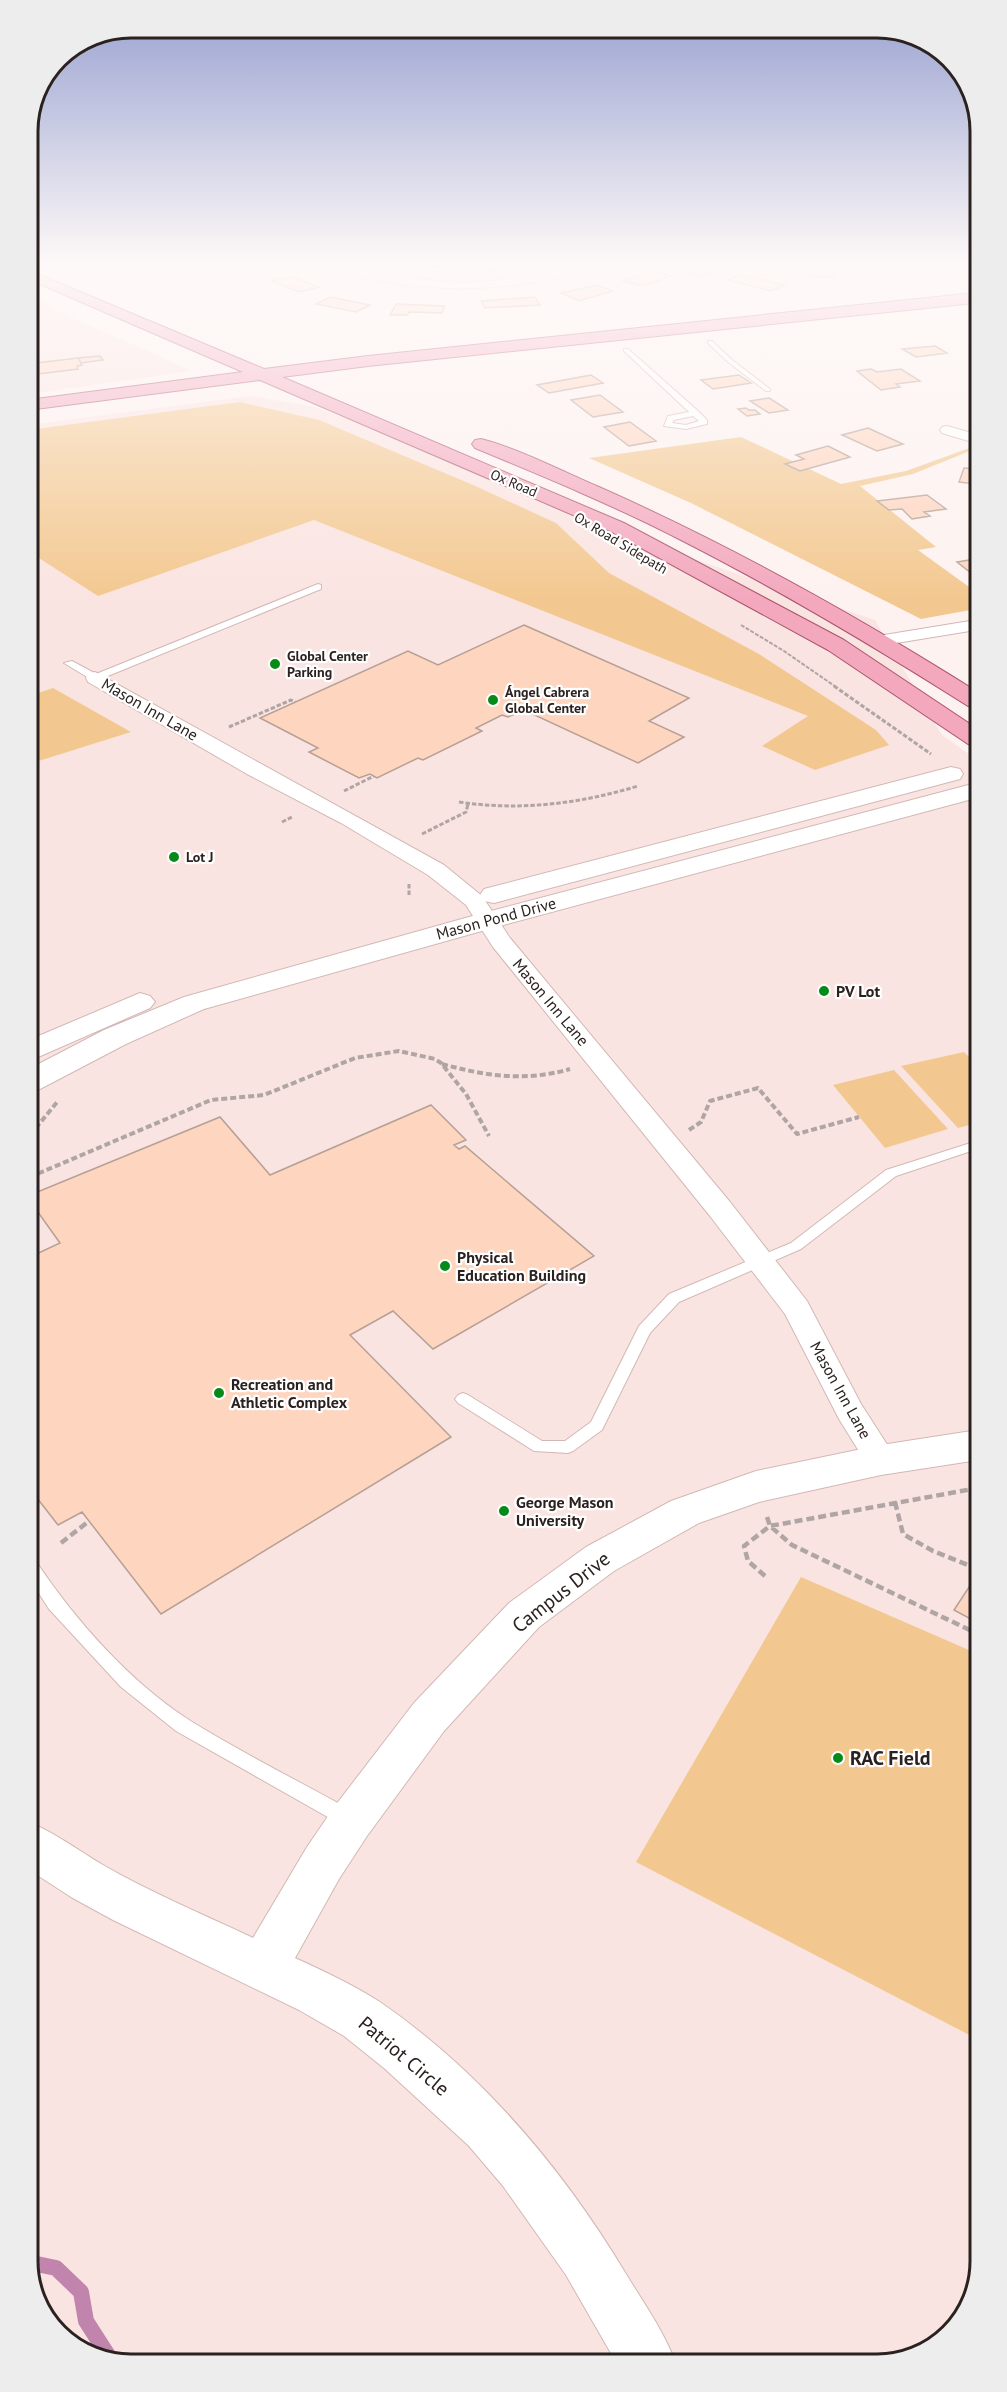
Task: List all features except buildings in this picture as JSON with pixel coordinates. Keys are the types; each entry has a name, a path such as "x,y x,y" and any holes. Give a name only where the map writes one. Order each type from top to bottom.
{"main road":[{"path":"38,404 242,378"},
{"name":"Ox Road","path":"268,378 617,527 836,645 970,735"},
{"path":"322,378 333,382"},
{"path":"38,417 285,385 373,378"},
{"name":"Ox Road","path":"468,439 579,485 688,536 781,584 970,697"},
{"path":"780,615 829,634 878,641 874,661 879,672"}],"street":[{"path":"948,430 970,438"},
{"path":"878,641 970,626"},
{"name":"Mason Inn Lane","path":"95,678 254,770 426,864 480,911 762,1261 797,1308 850,1412 881,1460"},
{"name":"Mason Pond Drive","path":"38,1078 116,1037 194,1003 480,911 612,862 970,776"},
{"name":"Mason Pond Drive","path":"38,1048 158,994 480,911"},
{"name":"Campus Drive","path":"262,1969 323,1863 351,1821 429,1717 525,1615 600,1559 685,1512 756,1487 881,1460 970,1447"},
{"name":"Patriot Circle","path":"38,1850 87,1881 130,1904 316,1993 361,2019 402,2050 487,2128 521,2168 585,2256 643,2354"}],"lane":[{"path":"656,378 695,413"},
{"path":"752,378 768,390"},
{"name":"Mason Inn Lane","path":"69,663 95,678 318,587"},
{"path":"463,1399 539,1447 568,1447 597,1426 644,1330 674,1298 796,1246 891,1173 970,1147"},
{"path":"38,1578 55,1604 127,1682 182,1725 351,1821"}],"path":[{"path":"732,620 784,651 928,752 970,775"},
{"path":"226,728 291,700 295,702"},
{"path":"336,795 374,776"},
{"path":"459,802 513,806 552,803 591,798 638,786"},
{"path":"421,834 466,812 468,804"},
{"path":"409,883 409,896"},
{"path":"38,1174 211,1100 264,1095 355,1058 399,1051 435,1059 441,1064 466,1094 489,1136"},
{"path":"441,1064 504,1079 528,1079 555,1074 598,1058"},
{"path":"669,1146 679,1136 701,1122 710,1101 758,1088 797,1134 859,1117"},
{"path":"38,1126 64,1095"},
{"path":"756,1487 770,1526 792,1545 970,1630"},
{"path":"765,1576 748,1561 744,1546 770,1526 970,1489"},
{"path":"895,1502 903,1534 933,1551 970,1566"},
{"path":"61,1543 89,1521"}],"shaded area":[{"path":"38,378 145,378 38,393"},
{"name":"George Mason University","path":"250,396 311,406 373,428 604,529 875,620 942,735 970,755 970,2261 966,2285 954,2313 933,2335 918,2345 894,2353 876,2354 125,2354 101,2350 84,2342 61,2323 47,2303 39,2279 38,2261 38,424"},
{"path":"240,402 319,420 556,523 609,573 759,654 876,730 889,745 815,770 762,746 808,716 314,520 98,596 38,557 38,429"},
{"path":"741,437 841,484 906,471 970,448 970,451 913,474 860,486 936,547 918,550 970,588 970,610 921,619 691,503 589,458"},
{"path":"53,688 131,732 38,761 38,693"},
{"path":"964,1052 970,1058 970,1125 958,1128 901,1066"},
{"path":"894,1070 948,1129 885,1148 833,1085"},
{"name":"RAC Field","path":"801,1577 970,1651 970,2035 636,1862"}],"waterway":[{"path":"38,2264 56,2268 81,2292 86,2321 105,2351"}],"place":[{"name":"Global Center Parking","path":"275,664"},
{"name":"Ángel Cabrera Global Center","path":"493,700"},
{"name":"Lot J","path":"174,857"},
{"name":"PV Lot","path":"824,991"},
{"name":"Physical Education Building","path":"445,1266"},
{"name":"Recreation and Athletic Complex","path":"219,1393"},
{"name":"George Mason University","path":"504,1511"},
{"name":"RAC Field","path":"838,1758"}]}
